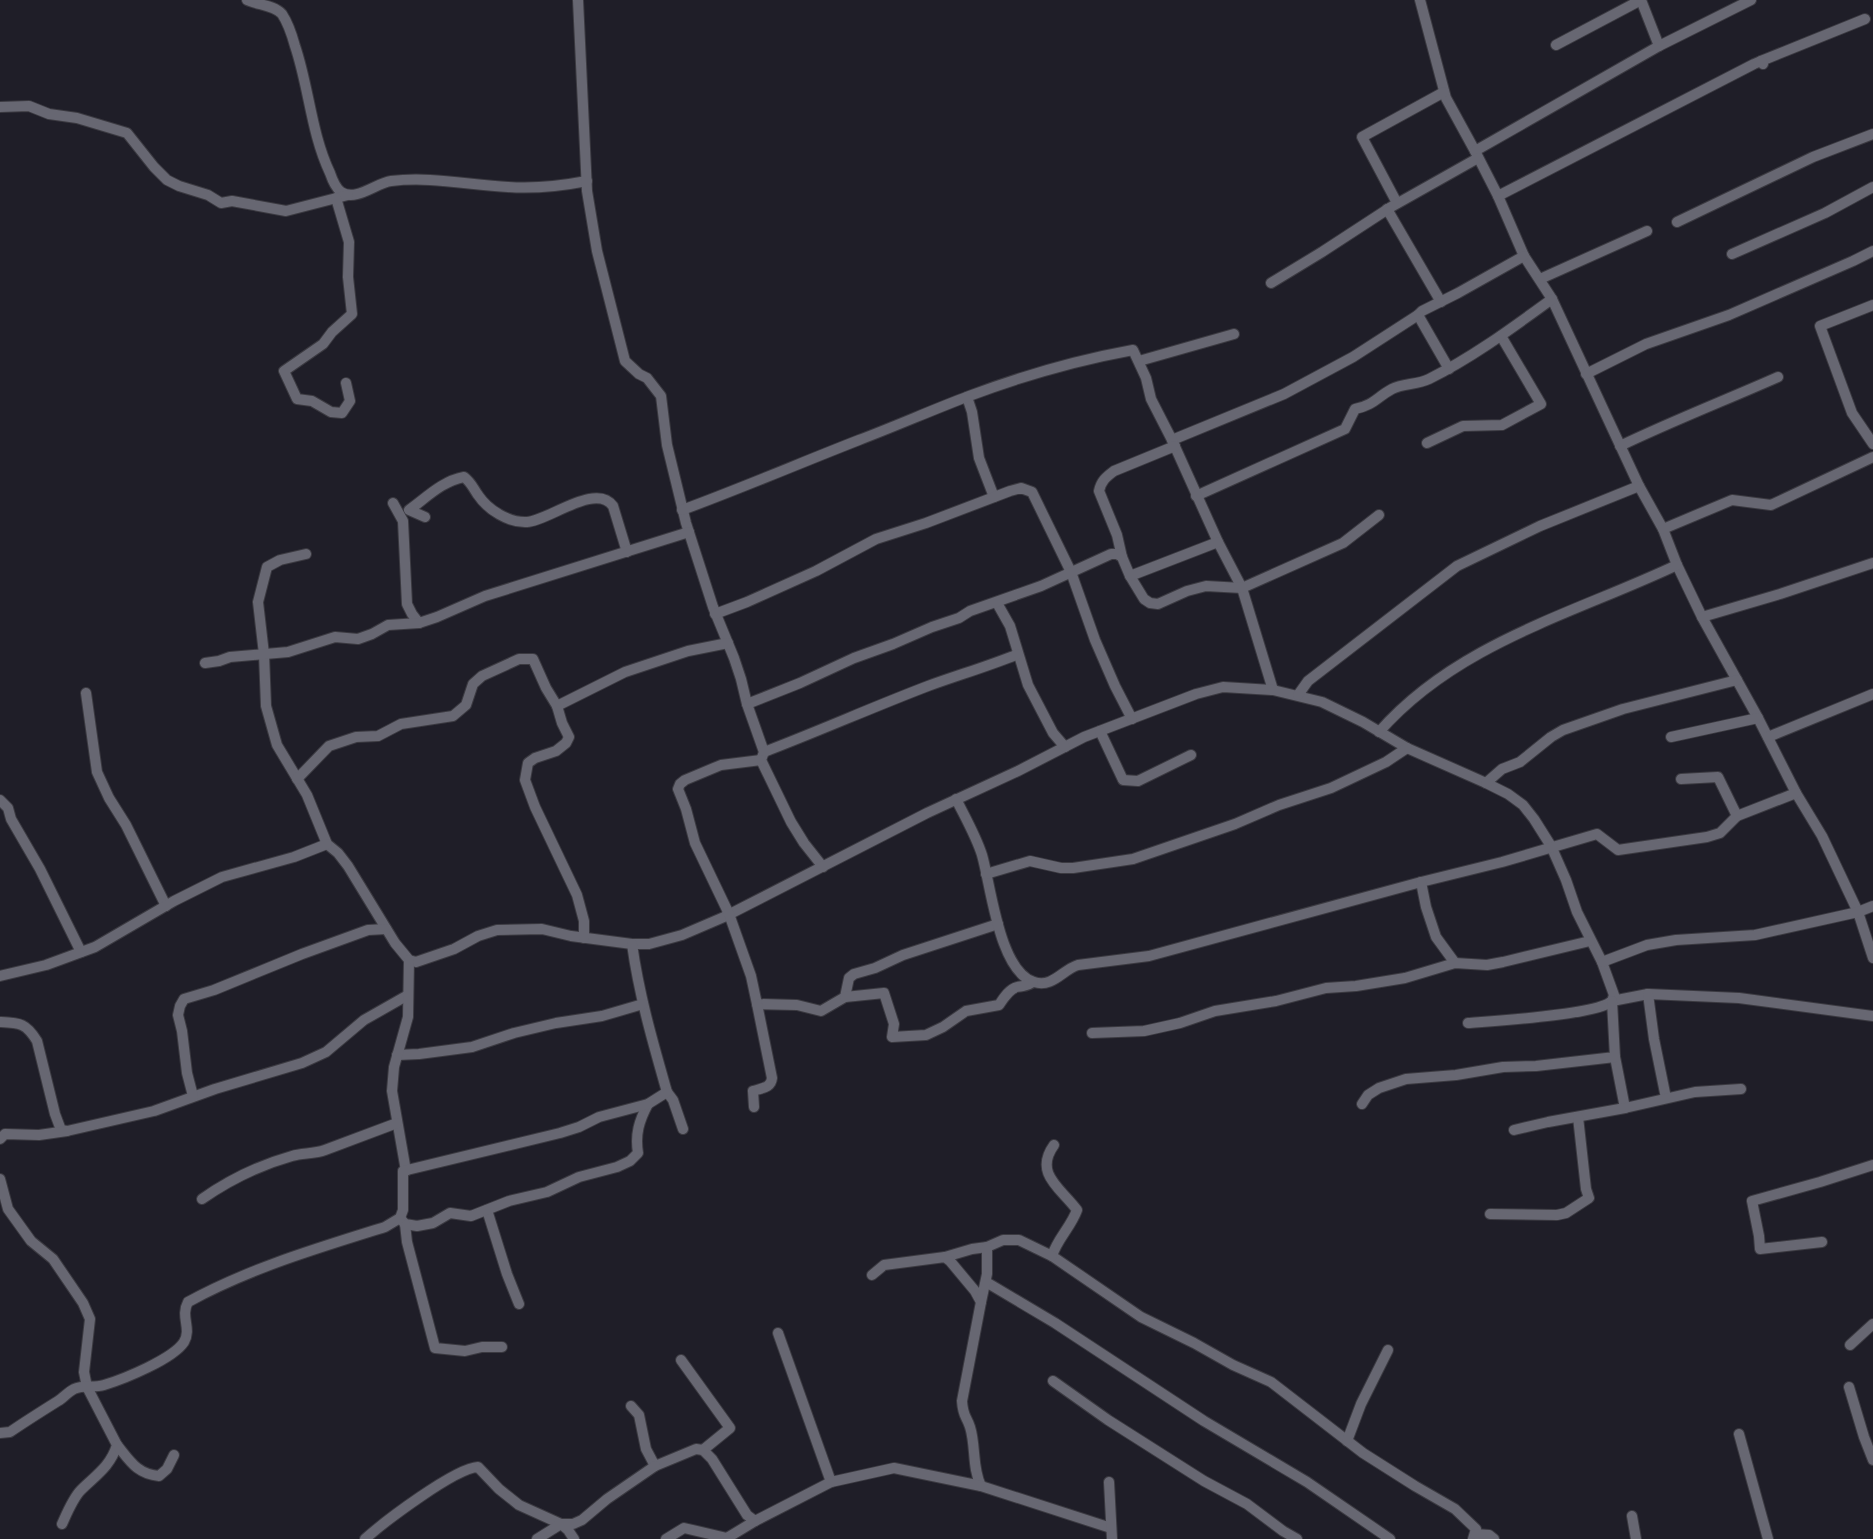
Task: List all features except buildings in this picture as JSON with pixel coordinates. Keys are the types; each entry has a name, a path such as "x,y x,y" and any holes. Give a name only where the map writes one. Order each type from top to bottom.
{"street":[{"path":"247,0 268,6 281,13 298,53 317,138 325,163 340,192 348,195"},
{"path":"578,0 587,181 597,251 625,361 638,374 647,378 661,396 667,445 682,510 716,614 741,679 746,704 763,756 791,822 804,843 823,867"},
{"path":"1420,0 1446,98 1498,196 1524,256 1552,299 1638,486 1663,529 1677,565 1702,617 1758,718 1796,792 1822,836 1858,912 1873,958"},
{"path":"1556,45 1641,0 1659,46"},
{"path":"1271,283 1476,154 1659,46 1750,0"},
{"path":"1498,196 1695,93 1762,62 1865,19"},
{"path":"1397,204 1362,137 1444,92"},
{"path":"0,107 29,106 49,114 77,118 126,133 167,180 179,186 208,195 221,203 232,201 286,211 362,192 389,181 460,182 509,188 557,187 587,181"},
{"path":"1678,222 1813,157 1873,134"},
{"path":"1732,254 1825,213 1873,187"},
{"path":"336,198 349,242 348,277 352,314 332,332 323,344 284,372 297,399 312,401 331,412 342,413 350,400 346,383"},
{"path":"1387,209 1441,302"},
{"path":"1540,279 1647,231"},
{"path":"1586,374 1646,344 1729,315 1873,251"},
{"path":"1380,515 1343,543 1242,588 1206,586 1187,591 1158,604 1150,603 1144,599 1130,576 1100,491 1100,484 1114,471 1284,394 1353,358 1422,311 1524,256"},
{"path":"1196,496 1345,429 1355,409 1368,406 1393,388 1423,382 1449,369 1501,336 1552,299"},
{"path":"1872,440 1852,413 1820,326 1873,305"},
{"path":"1418,315 1449,369"},
{"path":"1139,361 1234,334"},
{"path":"1427,443 1462,426 1502,425 1541,404 1501,336"},
{"path":"682,510 967,397 1042,372 1105,355 1134,350 1151,399 1174,443 1218,542 1242,588 1274,690"},
{"path":"1620,446 1778,377"},
{"path":"967,397 972,412 979,458 994,497"},
{"path":"1663,529 1732,500 1771,505 1873,457"},
{"path":"426,517 409,510 445,483 464,477 470,482 485,504 497,513 517,521 534,521 564,507 592,499 605,499 610,501 613,506 627,552"},
{"path":"1298,695 1308,681 1457,566 1540,526 1638,486"},
{"path":"716,614 816,571 876,539 1021,488 1032,492 1071,572 1095,640 1132,719"},
{"path":"393,503 402,521 407,604 419,622"},
{"path":"205,662 219,662 230,657 288,652 335,638 358,639 388,625 419,622 437,617 485,596 689,532"},
{"path":"1130,576 1218,542"},
{"path":"306,554 280,560 267,566 258,602 264,654 266,706 276,745 307,795 327,844 338,853 348,866 386,929 409,960 416,962 430,958 454,949 478,936 497,930 542,929 584,938 632,944 650,944 682,935 729,914 956,799 1018,771 1084,737 1196,694 1223,687 1274,690 1322,702 1363,722 1407,748 1508,794 1523,805 1551,846 1577,912 1602,962 1614,995 1612,1000 1615,1057 1624,1108"},
{"path":"746,704 800,683 854,658 959,618 970,611 1042,586 1111,554 1117,554 1122,557"},
{"path":"1702,617 1780,594 1873,563"},
{"path":"1378,732 1392,716 1424,688 1494,644 1552,617 1637,584 1677,565"},
{"path":"997,603 1010,626 1028,685 1053,733 1064,747"},
{"path":"557,706 625,672 688,651 728,643"},
{"path":"754,1107 753,1091 768,1087 772,1083 757,1004 750,976 729,914 695,843 678,789 680,784 720,765 763,756 929,686 1018,654"},
{"path":"297,779 329,746 356,737 378,736 401,724 453,716 466,705 473,684 482,676 519,659 532,659 557,706 569,737 566,743 556,751 535,758 528,763 525,780 535,807 577,894 584,921 584,938"},
{"path":"1486,783 1502,769 1520,762 1551,737 1563,730 1623,709 1737,680"},
{"path":"86,693 96,772 126,825 166,906"},
{"path":"1768,737 1873,694"},
{"path":"1670,737 1758,718"},
{"path":"1100,731 1123,780 1138,781 1191,755"},
{"path":"986,874 1030,861 1061,868 1073,868 1133,859 1235,824 1279,804 1331,788 1386,762 1407,748"},
{"path":"1681,779 1718,777 1737,816"},
{"path":"956,799 981,853 1007,953 1013,964 1022,974 1034,982 1045,983 1054,981 1069,968 1078,965 1149,956 1421,882 1502,862 1597,834 1618,850 1707,837 1720,833 1737,816 1796,792"},
{"path":"0,800 8,808 11,819 40,870 82,952"},
{"path":"0,976 46,965 95,947 133,923 222,877 294,858 327,844"},
{"path":"1421,882 1426,907 1436,937 1454,963"},
{"path":"1602,962 1647,945 1676,940 1755,934 1858,912 1873,906"},
{"path":"844,997 849,978 854,974 874,968 903,955 998,924"},
{"path":"194,1096 187,1073 182,1030 178,1015 184,999 214,990 302,954 368,930 386,929"},
{"path":"1092,1034 1144,1031 1180,1023 1215,1011 1276,1001 1326,988 1356,986 1405,978 1454,963 1486,965 1590,941"},
{"path":"632,944 637,980 667,1092 673,1100 683,1129"},
{"path":"406,1171 392,1091 394,1067 408,1017 409,960"},
{"path":"757,1004 797,1005 820,1011 844,997 884,993 894,1024 892,1038 926,1035 943,1027 966,1011 999,1005 1006,995 1016,987 1026,987 1034,982"},
{"path":"1648,994 1654,1039 1666,1098"},
{"path":"1468,1023 1542,1016 1602,1007 1612,1000 1648,994 1738,998 1873,1016"},
{"path":"0,1139 5,1134 39,1135 67,1131 154,1111 266,1072 302,1063 326,1052 364,1020 408,995"},
{"path":"397,1055 472,1048 514,1033 556,1023 602,1016 643,1004"},
{"path":"0,1022 21,1023 30,1030 37,1041 55,1114 62,1130 67,1131"},
{"path":"1362,1104 1368,1095 1379,1088 1406,1079 1456,1075 1503,1067 1536,1066 1615,1057"},
{"path":"1514,1130 1694,1092 1741,1089"},
{"path":"502,1347 482,1347 465,1351 435,1348 402,1221 403,1171 560,1133 579,1127 599,1117 648,1104 667,1092"},
{"path":"0,1432 10,1432 62,1399 74,1389 115,1381 160,1361 176,1351 184,1341 188,1332 184,1313 188,1302 270,1265 402,1221 417,1226 433,1224 450,1213 471,1216 508,1201 546,1192 579,1177 617,1167 630,1161 638,1153 636,1140 640,1119 648,1104"},
{"path":"1490,1214 1557,1215 1566,1213 1589,1198 1586,1189 1578,1117"},
{"path":"202,1198 222,1185 258,1168 293,1156 313,1154 326,1150 397,1123"},
{"path":"1052,1256 1055,1246 1074,1218 1077,1210 1071,1201 1052,1182 1047,1168 1048,1153 1054,1145"},
{"path":"1822,1242 1760,1249 1760,1236 1752,1201 1873,1165"},
{"path":"0,1179 8,1209 31,1241 53,1259 83,1304 90,1319 84,1372 87,1387 118,1445 140,1472 148,1475 159,1476 167,1469 174,1456"},
{"path":"487,1210 507,1274 519,1304"},
{"path":"872,1275 884,1265 945,1258 972,1249 987,1247 1003,1240 1019,1240 1052,1256 1141,1317 1233,1365 1271,1382 1347,1441 1414,1486 1455,1509 1476,1529 1474,1536 1489,1535 1494,1539"},
{"path":"981,1486 977,1478 970,1427 962,1414 962,1401 986,1282 987,1247"},
{"path":"945,1258 950,1260 975,1291 981,1302"},
{"path":"986,1282 1055,1322 1204,1421 1307,1482 1390,1539"},
{"path":"1850,1345 1873,1324"},
{"path":"778,1333 831,1482"},
{"path":"1347,1441 1361,1404 1388,1350"},
{"path":"681,1360 730,1428 703,1450"},
{"path":"1053,1381 1108,1420 1204,1481 1247,1504 1297,1539"},
{"path":"1849,1387 1873,1460"},
{"path":"631,1406 639,1415 646,1449 655,1466"},
{"path":"1739,1434 1768,1539"},
{"path":"62,1524 80,1492 101,1473 114,1456 118,1445"},
{"path":"537,1539 561,1524 573,1524 582,1520 607,1499 655,1466 696,1449 703,1450 712,1459 747,1515 755,1521"},
{"path":"365,1539 401,1510 473,1467 482,1469 499,1489 519,1505 561,1524 574,1539"},
{"path":"666,1539 684,1528 728,1538 755,1521 831,1482 894,1468 981,1486 1112,1528"},
{"path":"1109,1482 1112,1539"},
{"path":"1632,1516 1636,1539"}]}
